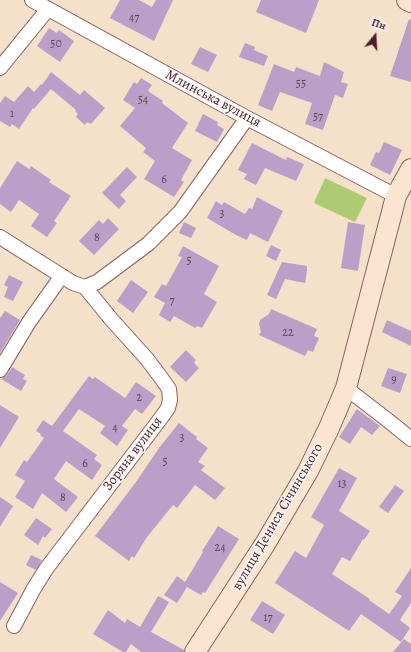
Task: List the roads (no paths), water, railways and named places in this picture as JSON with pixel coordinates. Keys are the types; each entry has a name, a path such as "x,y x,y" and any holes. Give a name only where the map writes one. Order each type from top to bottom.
{"street":[{"name":"Млинська вулиця","path":"32,0 248,118 396,196"},
{"path":"407,0 411,2"},
{"path":"0,68 48,9"},
{"path":"0,237 61,277 73,283 85,287 97,282 160,233 180,212 248,118"},
{"name":"вулиця Дениса Січинського","path":"195,652 308,471 329,428 346,388 396,196 411,169"},
{"path":"0,370 29,322 61,277"},
{"name":"Зоряна вулиця","path":"14,626 46,569 161,418 168,408 170,400 169,389 162,378 140,350 111,319 85,287"},
{"path":"346,388 411,439"}]}
